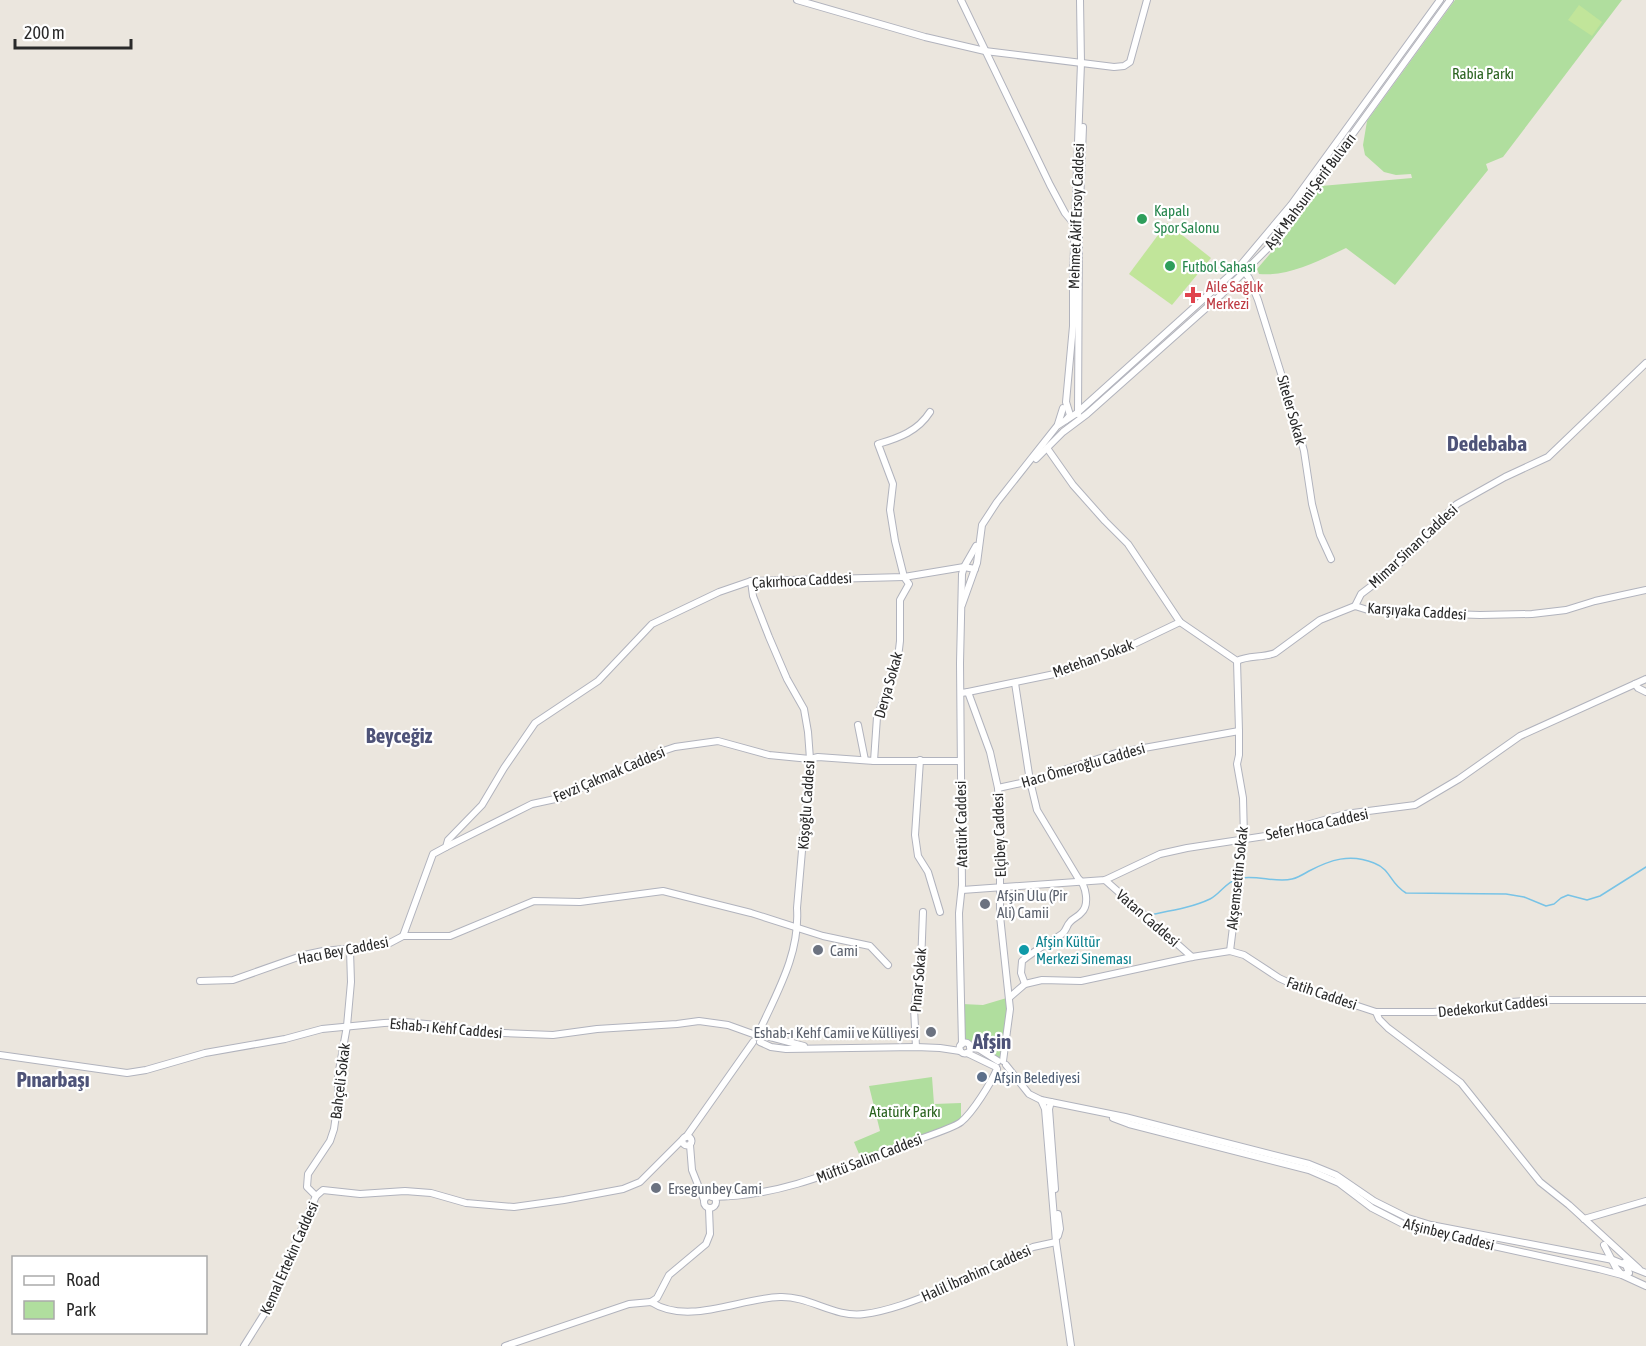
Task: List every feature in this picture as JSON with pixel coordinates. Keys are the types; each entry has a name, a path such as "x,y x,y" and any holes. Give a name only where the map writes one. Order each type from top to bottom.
{"street":[{"path":"797,0 925,37 985,51 1114,67 1124,66 1130,62 1147,0"},
{"path":"961,0 1050,185 1065,213 1075,225"},
{"name":"Mehmet Âkif Ersoy Caddesi","path":"1077,422 1082,0"},
{"name":"Aşık Mahsuni Şerif Bulvarı","path":"1077,413 1239,267 1291,205 1440,0"},
{"name":"Aşık Mahsuni Şerif Bulvarı","path":"1015,481 1063,432 1246,272 1275,241 1450,0"},
{"name":"Mehmet Âkif Ersoy Caddesi","path":"1066,420 1070,415 1066,407 1073,326 1075,225 1083,63"},
{"path":"1239,267 1246,272"},
{"name":"Siteler Sokak","path":"1246,272 1258,300 1294,415 1304,451 1312,504 1320,535 1330,559"},
{"name":"Mimar Sinan Caddesi","path":"1354,606 1361,594 1390,572 1425,540 1434,526 1457,504 1505,477 1548,457 1646,363"},
{"path":"1057,426 1063,408"},
{"path":"904,577 890,510 893,484 878,444 897,439 911,431 919,426 930,412"},
{"name":"Atatürk Caddesi","path":"962,605 975,569 982,525 997,502 1057,426 1077,413"},
{"path":"1066,420 1068,424 1077,422"},
{"path":"1047,448 1073,485 1128,544 1180,622 1237,661"},
{"name":"Atatürk Caddesi","path":"964,1048 960,913 962,890 960,761 964,693 962,605 964,567 978,543"},
{"name":"Çakırhoca Caddesi","path":"403,936 433,854 446,847 448,840 482,805 535,723 598,681 652,624 719,592 751,581 904,577 964,567 975,569"},
{"name":"Derya Sokak","path":"874,761 879,710 897,666 900,600 909,584 904,577"},
{"name":"Köşoğlu Caddesi","path":"751,581 753,596 769,637 787,680 804,709 810,759 797,908 798,928 791,961 758,1034 762,1039 756,1042"},
{"name":"Karşıyaka Caddesi","path":"1237,661 1241,658 1267,656 1275,653 1320,620 1354,606 1371,611 1391,612 1529,614 1566,610 1646,590"},
{"name":"Metehan Sokak","path":"964,693 1064,672 1132,645 1180,622"},
{"name":"Akşemsettin Sokak","path":"1230,951 1244,838 1243,798 1237,764 1239,731 1237,661"},
{"name":"Sefer Hoca Caddesi","path":"962,890 1105,879 1160,855 1244,838 1272,835 1345,814 1414,805 1459,779 1520,736 1646,679"},
{"path":"1015,683 1030,781 1038,810 1078,878 1082,880 1086,893 1084,909 1081,914 1069,922 1065,932 1036,949 1022,961 1021,973 1025,984"},
{"path":"1635,684 1646,692"},
{"name":"Elçibey Caddesi","path":"964,693 990,752 998,788 1000,916 1010,998 1000,1066"},
{"path":"858,725 865,760"},
{"name":"Hacı Ömeroğlu Caddesi","path":"998,788 1030,781 1116,753 1239,731"},
{"name":"Fevzi Çakmak Caddesi","path":"446,847 532,804 560,798 651,755 675,747 718,741 769,755 810,759 818,757 874,761 960,761"},
{"path":"920,760 916,838 918,856 928,872 940,912"},
{"name":"Vatan Caddesi","path":"1105,879 1192,957"},
{"name":"Hacı Bey Caddesi","path":"200,981 232,980 304,955 387,945 403,936 450,936 534,901 580,902 663,891 870,946 888,965"},
{"name":"Pınar Sokak","path":"916,1047 914,1008 921,964 923,912"},
{"name":"Bahçeli Sokak","path":"316,1196 307,1187 308,1174 330,1141 334,1130 338,1101 338,1076 347,1026 351,982 350,950"},
{"path":"1010,998 1025,984 1050,979 1081,981 1230,951"},
{"name":"Fatih Caddesi","path":"1230,951 1244,955 1294,985 1376,1012 1388,1028 1461,1083 1540,1182 1601,1234"},
{"name":"Dedekorkut Caddesi","path":"1376,1012 1433,1012 1511,1002 1646,1000"},
{"name":"Eshab-ı Kehf Caddesi","path":"0,1055 127,1073 146,1070 205,1053 285,1039 322,1029 405,1022 458,1027 479,1032 554,1035 597,1029 699,1021 728,1025 810,1048"},
{"path":"505,1346 629,1304 654,1300 669,1275 706,1244 710,1234 713,1206 692,1170 686,1142 695,1123 756,1042 758,1034"},
{"path":"768,1046 771,1038"},
{"path":"756,1042 786,1049 916,1047 979,1049 1000,1066"},
{"name":"Afşinbey Caddesi","path":"1000,1066 1029,1094 1041,1100 1309,1164 1336,1175 1374,1201 1408,1218 1431,1226 1587,1254 1626,1264 1646,1273"},
{"name":"Müftü Salim Caddesi","path":"708,1197 729,1197 788,1188 825,1176 961,1122 990,1086 1000,1066"},
{"path":"1041,1100 1045,1109 1056,1242 1071,1346"},
{"path":"1051,1102 1049,1109 1060,1229 1056,1242"},
{"name":"Afşinbey Caddesi","path":"1090,1110 1129,1124 1310,1170 1339,1183 1372,1208 1404,1225 1425,1232 1622,1275 1646,1286"},
{"name":"Kemal Ertekin Caddesi","path":"244,1346 266,1311 316,1196 323,1190 360,1194 405,1191 431,1193 466,1203 514,1207 624,1189 640,1182 686,1142"},
{"path":"708,1197 704,1205 713,1206 729,1197"},
{"path":"1584,1219 1646,1201"},
{"path":"1594,1227 1616,1268 1622,1275 1629,1273 1626,1264 1601,1234"},
{"path":"1601,1234 1639,1269"},
{"name":"Halil İbrahim Caddesi","path":"654,1300 661,1308 701,1312 762,1298 798,1298 838,1312 861,1315 929,1296 968,1280 1033,1247 1056,1242"},
{"path":"1587,1254 1599,1252 1604,1245"}],"green space":[{"name":"Rabia Parkı","path":"1455,0 1622,0 1503,157 1486,164 1488,170 1395,285 1346,248 1293,270 1259,274 1257,269 1287,234 1321,186 1412,178 1411,174 1396,175 1384,172 1365,155 1363,145 1367,121"},
{"path":"1579,5 1602,22 1592,36 1568,20"},
{"name":"Futbol Sahası","path":"1167,223 1211,258 1172,305 1129,274"},
{"path":"1010,997 1003,1061 979,1049 971,1041 965,1041 962,1004 983,1005"},
{"name":"Atatürk Parkı","path":"932,1077 934,1104 961,1103 961,1122 862,1161 854,1142 880,1131 869,1086"}],"waterway":[{"path":"1241,878 1292,879 1332,861 1357,858 1380,866 1406,893 1506,894 1524,897 1546,906 1568,895 1587,900 1600,896 1646,867"},
{"path":"1149,915 1203,902 1214,897 1237,879"}],"place":[{"name":"Kapalı Spor Salonu","path":"1142,219"},
{"name":"Futbol Sahası","path":"1170,266"},
{"name":"Aile Sağlık Merkezi","path":"1193,295"},
{"name":"Afşin Ulu (Pir Ali) Camii","path":"985,904"},
{"name":"Cami","path":"818,950"},
{"name":"Afşin Kültür Merkezi Sineması","path":"1024,950"},
{"name":"Eshab-ı Kehf Camii ve Külliyesi","path":"931,1032"},
{"name":"Afşin Belediyesi","path":"982,1077"},
{"name":"Ersegunbey Cami","path":"656,1188"}],"district":[{"name":"Dedebaba","path":"1487,443"},
{"name":"Beyceğiz","path":"399,735"},
{"name":"Afşin","path":"992,1041"},
{"name":"Pınarbaşı","path":"53,1079"}]}
